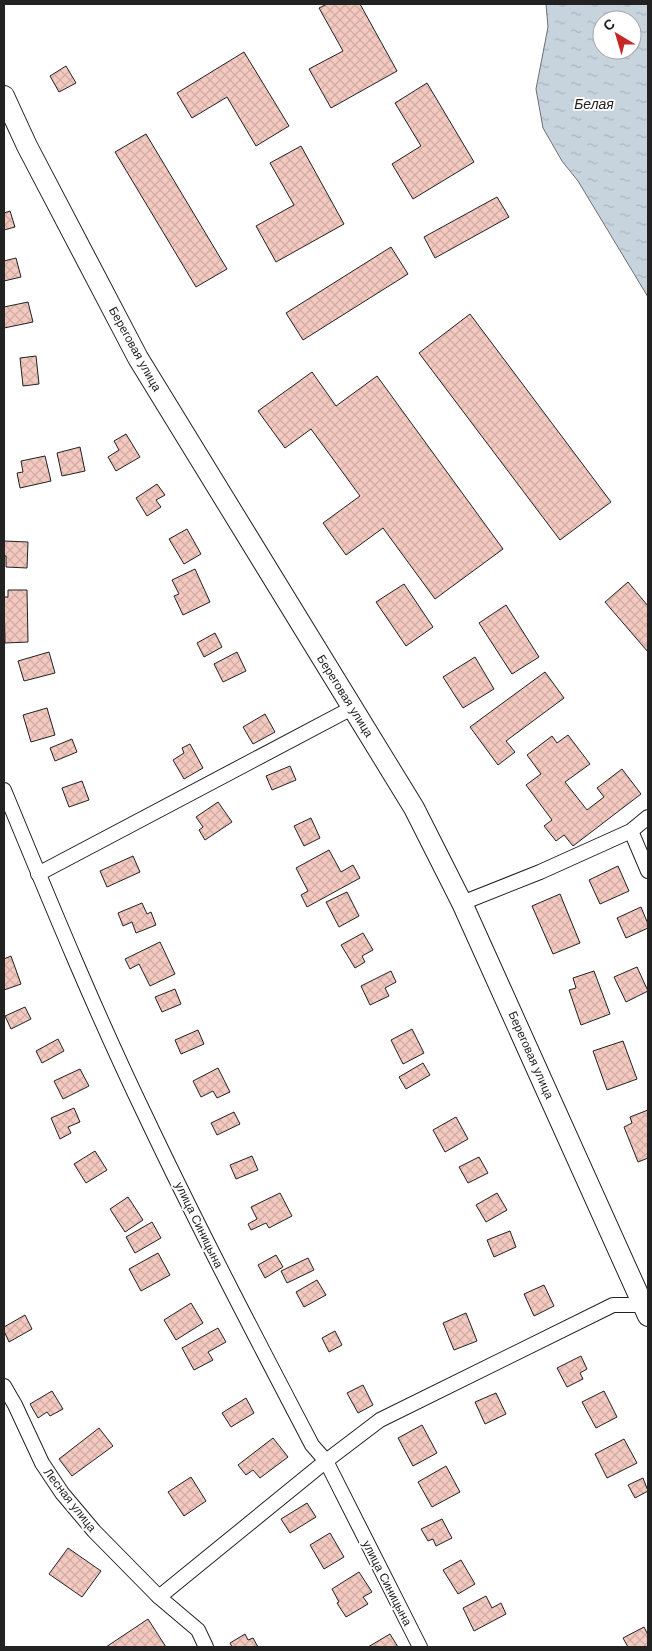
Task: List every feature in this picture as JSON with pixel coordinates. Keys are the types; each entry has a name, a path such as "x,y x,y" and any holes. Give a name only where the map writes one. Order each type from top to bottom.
{"main road":[{"name":"Береговая улица","path":"4,96 27,146 138,358 414,808 462,903 646,1307"}],"street":[{"path":"38,874 352,708"},
{"name":"улица Синицына","path":"4,790 38,874 140,1104 200,1229 312,1445 326,1461 420,1647"},
{"path":"462,903 540,872 631,831 648,817"},
{"path":"631,831 648,871"},
{"path":"159,1597 326,1461 380,1420 613,1305 646,1307"},
{"name":"Лесная улица","path":"4,1386 42,1463 62,1492 94,1531 159,1597 198,1630 206,1647"}],"water":[{"name":"Белая","path":"546,4 648,4 648,297 578,181 562,161 543,128 536,89 548,27"}],"building":[{"path":"327,4 360,4 397,71 331,108 309,69 343,51 319,8"},
{"path":"244,52 289,126 256,146 227,97 192,118 177,93"},
{"path":"66,66 76,83 59,92 50,76"},
{"path":"427,83 474,162 413,199 392,164 421,146 395,103"},
{"path":"146,134 227,269 196,287 115,152"},
{"path":"301,146 344,224 276,262 256,226 294,205 270,163"},
{"path":"497,197 509,217 435,258 424,237"},
{"path":"10,211 15,227 4,230 4,213"},
{"path":"391,247 408,274 303,340 286,313"},
{"path":"16,258 21,277 4,281 4,261"},
{"path":"28,302 33,322 4,328 4,307"},
{"path":"470,314 611,502 560,540 419,353"},
{"path":"36,356 39,384 23,386 20,358"},
{"path":"312,372 336,406 377,376 503,549 435,599 383,528 346,555 323,523 360,496 311,429 285,448 258,411"},
{"path":"126,434 140,457 116,471 108,457 119,450 114,441"},
{"path":"80,447 85,471 62,476 57,453"},
{"path":"45,456 51,481 20,488 17,473 23,472 21,461"},
{"path":"157,484 165,495 156,500 161,507 147,516 136,498"},
{"path":"187,529 201,554 184,564 169,539"},
{"path":"4,541 28,542 27,568 6,567"},
{"path":"195,569 210,602 183,615 174,596 179,594 172,580"},
{"path":"628,582 648,606 648,652 605,602"},
{"path":"404,584 433,627 406,646 376,602"},
{"path":"8,590 27,590 28,642 5,643 4,597 8,597"},
{"path":"506,605 539,657 512,674 479,623"},
{"path":"215,633 222,647 204,657 197,643"},
{"path":"49,652 55,673 24,681 18,661"},
{"path":"237,652 246,671 223,682 214,664"},
{"path":"475,657 494,689 463,708 443,677"},
{"path":"545,672 564,698 506,741 515,752 498,765 470,727"},
{"path":"47,708 55,735 31,742 23,715"},
{"path":"265,714 275,732 253,744 243,727"},
{"path":"568,735 590,764 565,782 587,810 604,797 597,788 622,769 641,794 573,846 564,835 556,841 544,826 552,820 526,785 541,774 527,755 552,736 557,743"},
{"path":"72,739 77,752 55,761 50,748"},
{"path":"190,744 203,768 184,779 173,760 184,753 182,748"},
{"path":"290,766 296,780 272,790 266,776"},
{"path":"82,781 89,800 69,807 62,788"},
{"path":"218,802 232,822 205,840 199,830 203,827 196,817"},
{"path":"311,818 320,838 304,846 294,826"},
{"path":"329,850 341,872 353,865 360,878 307,907 301,895 308,891 296,868"},
{"path":"133,856 140,872 107,887 100,871"},
{"path":"618,866 629,891 600,904 589,880"},
{"path":"347,892 359,916 339,927 326,902"},
{"path":"560,894 580,943 553,954 532,906"},
{"path":"142,903 147,914 151,912 156,925 136,933 132,922 123,926 118,913"},
{"path":"641,907 648,928 626,938 617,918"},
{"path":"363,933 373,950 362,956 365,962 355,968 341,945"},
{"path":"160,942 175,974 150,986 139,964 130,969 125,959"},
{"path":"11,956 21,984 4,990 4,959"},
{"path":"637,967 648,991 626,1002 614,977"},
{"path":"391,971 396,982 385,988 389,996 370,1005 361,986"},
{"path":"594,971 610,1014 581,1025 569,990 576,988 573,978"},
{"path":"175,989 181,1004 162,1012 155,997"},
{"path":"25,1007 31,1019 11,1029 5,1016"},
{"path":"412,1029 424,1053 403,1064 391,1040"},
{"path":"198,1030 204,1044 181,1054 175,1040"},
{"path":"58,1039 64,1051 42,1063 36,1051"},
{"path":"623,1041 637,1079 607,1090 593,1051"},
{"path":"423,1063 430,1075 406,1089 399,1077"},
{"path":"218,1068 230,1092 217,1098 213,1091 201,1097 193,1081"},
{"path":"80,1069 89,1086 63,1099 54,1081"},
{"path":"74,1108 80,1122 68,1127 71,1133 60,1139 51,1118"},
{"path":"648,1110 648,1158 638,1162 624,1127 632,1123 630,1117"},
{"path":"234,1112 240,1124 217,1135 211,1123"},
{"path":"456,1117 468,1139 445,1152 433,1130"},
{"path":"95,1151 107,1170 86,1183 74,1164"},
{"path":"252,1156 258,1170 236,1179 230,1165"},
{"path":"479,1157 488,1173 468,1183 459,1167"},
{"path":"280,1193 292,1216 269,1228 266,1223 251,1230 248,1224 257,1219 251,1207"},
{"path":"497,1193 507,1210 486,1222 476,1205"},
{"path":"128,1197 143,1220 125,1232 110,1209"},
{"path":"152,1222 161,1238 135,1253 126,1237"},
{"path":"510,1231 516,1247 494,1257 487,1240"},
{"path":"158,1253 170,1275 141,1291 129,1269"},
{"path":"276,1255 283,1267 265,1278 258,1265"},
{"path":"308,1258 314,1270 287,1283 281,1271"},
{"path":"317,1280 326,1295 304,1307 296,1292"},
{"path":"544,1285 554,1306 534,1316 524,1294"},
{"path":"191,1303 203,1323 176,1340 164,1320"},
{"path":"466,1313 477,1341 454,1350 443,1323"},
{"path":"25,1315 32,1329 9,1342 4,1327"},
{"path":"218,1328 226,1342 208,1352 213,1360 194,1370 182,1348"},
{"path":"335,1331 342,1345 329,1352 322,1338"},
{"path":"581,1356 587,1369 580,1373 583,1379 567,1387 557,1368"},
{"path":"363,1385 373,1405 358,1413 347,1393"},
{"path":"52,1391 63,1409 50,1416 47,1412 38,1418 30,1404"},
{"path":"604,1391 617,1417 596,1428 582,1402"},
{"path":"496,1393 506,1414 485,1424 475,1402"},
{"path":"246,1398 254,1413 231,1427 222,1413"},
{"path":"422,1425 437,1453 413,1466 398,1438"},
{"path":"99,1428 113,1446 72,1476 59,1459"},
{"path":"273,1438 288,1457 260,1478 253,1470 246,1475 238,1465"},
{"path":"624,1439 637,1463 607,1478 595,1454"},
{"path":"446,1466 460,1492 432,1507 418,1482"},
{"path":"191,1477 206,1501 184,1516 168,1492"},
{"path":"643,1478 648,1491 635,1498 628,1485"},
{"path":"307,1503 316,1517 290,1533 281,1519"},
{"path":"442,1519 452,1538 436,1546 433,1539 428,1541 421,1529"},
{"path":"330,1533 344,1557 324,1569 310,1545"},
{"path":"68,1548 101,1571 82,1597 49,1574"},
{"path":"461,1560 475,1584 458,1594 443,1570"},
{"path":"359,1572 372,1592 363,1597 368,1604 346,1617 337,1603 339,1602 332,1589"},
{"path":"486,1596 492,1608 501,1603 506,1614 474,1631 463,1608"},
{"path":"148,1619 166,1647 106,1647"},
{"path":"644,1627 648,1635 648,1647 628,1647 623,1638"},
{"path":"245,1634 248,1640 253,1638 258,1647 232,1647 230,1643"},
{"path":"390,1634 398,1647 368,1647"}]}
